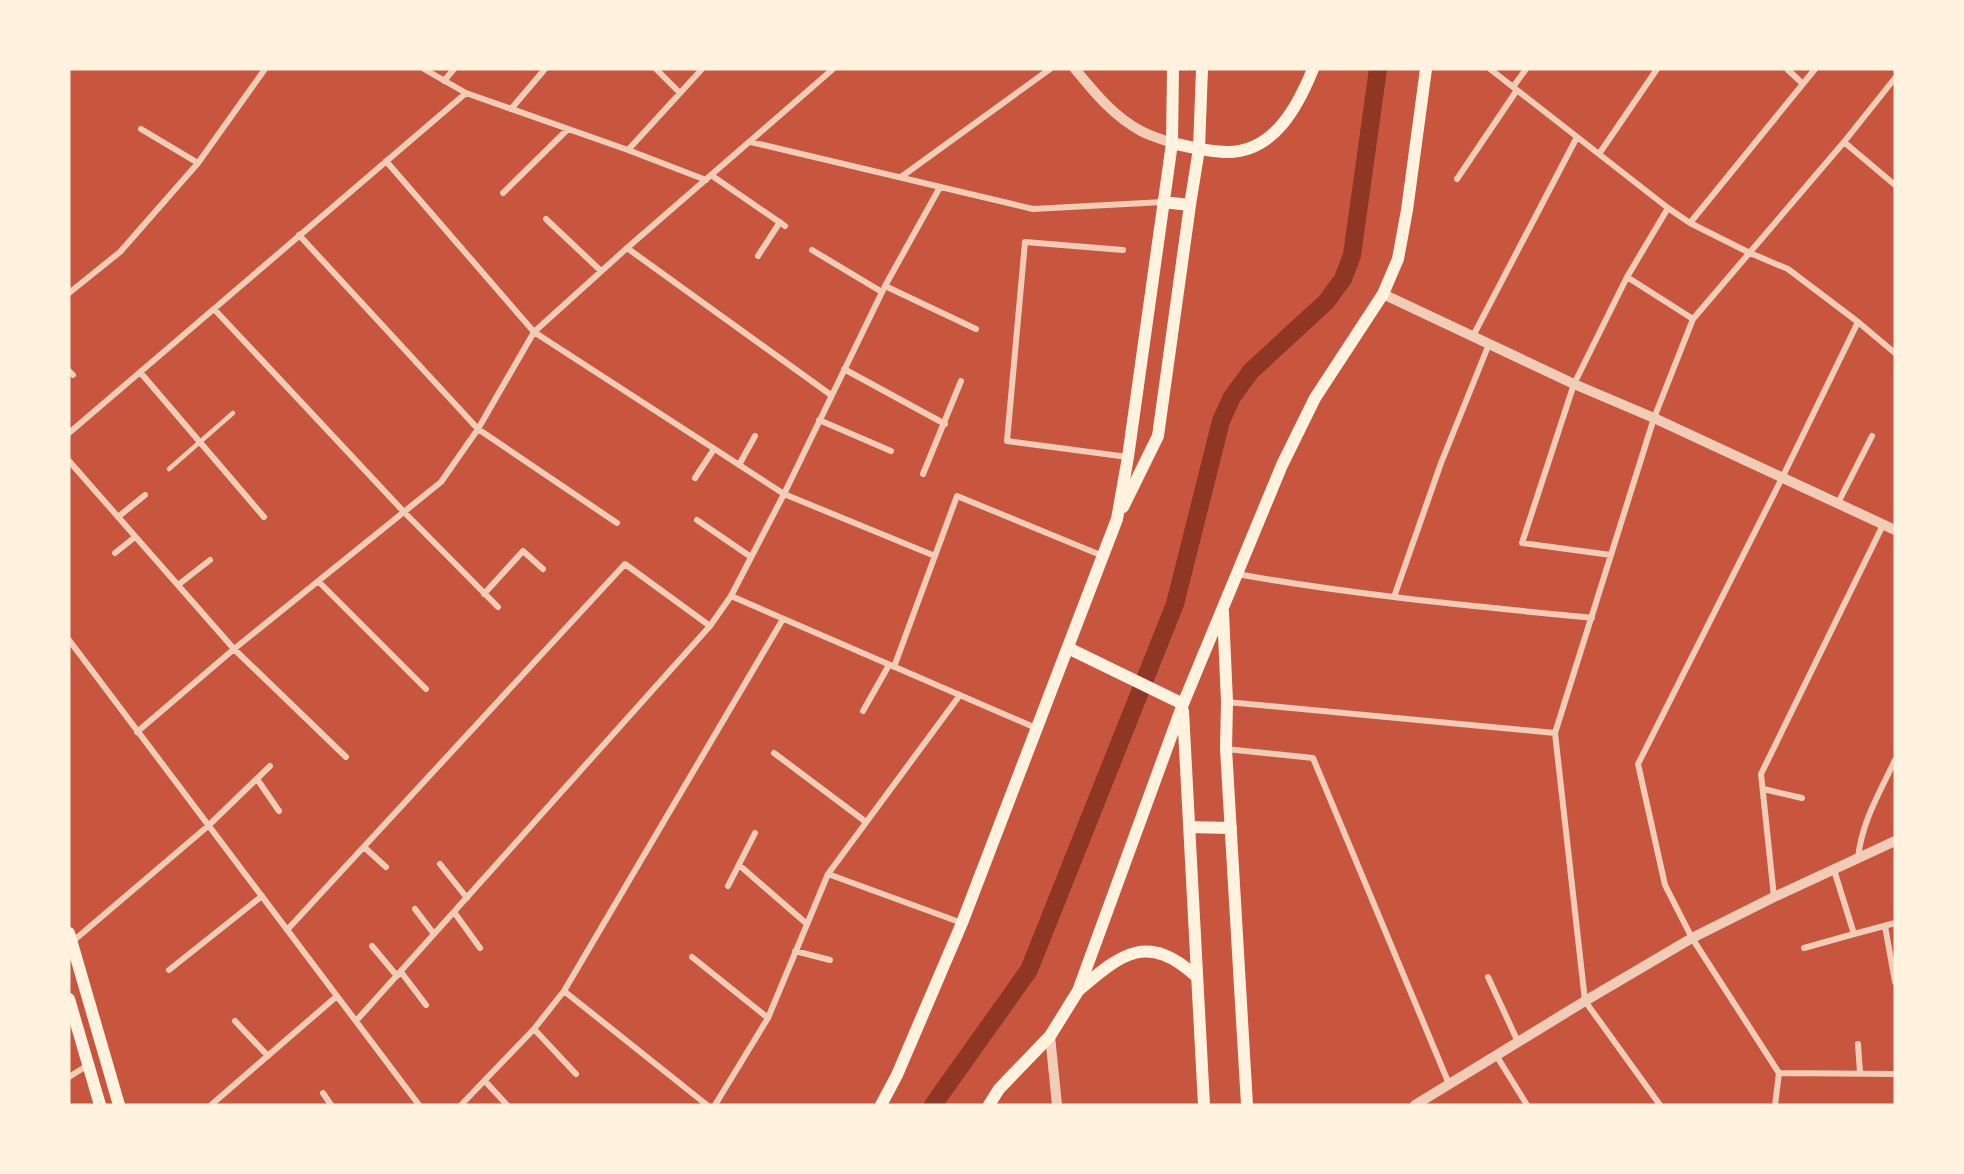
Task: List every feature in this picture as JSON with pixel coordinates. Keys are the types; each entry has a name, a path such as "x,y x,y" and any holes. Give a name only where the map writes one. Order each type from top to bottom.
{"main road":[{"path":"1117,519 1128,457 1172,143 1173,69"},
{"path":"881,1105 897,1075 962,923 1117,519 1158,436 1199,149 1202,69"},
{"path":"1172,143 1228,152 1256,146 1269,138 1290,115 1313,69"},
{"path":"989,1105 999,1089 1050,1036 1078,991 1183,704 1282,465 1315,398 1383,294 1398,259 1426,69"},
{"path":"1163,202 1190,205"},
{"path":"1223,607 1227,702 1226,749 1247,1105"},
{"path":"1068,648 1183,704"},
{"path":"1183,704 1204,1105"},
{"path":"1189,827 1230,828"},
{"path":"70,938 119,1105"},
{"path":"1078,991 1113,962 1136,953 1152,952 1169,956 1183,964 1197,977"},
{"path":"69,999 100,1105"}],"street":[{"path":"69,293 120,252 198,163 265,69"},
{"path":"424,69 466,93 709,177 782,224 758,256"},
{"path":"444,81 454,69"},
{"path":"511,109 545,69"},
{"path":"656,69 680,93"},
{"path":"628,150 702,69"},
{"path":"137,732 234,649 441,482 478,429 534,332 833,69"},
{"path":"901,177 1050,69"},
{"path":"1075,69 1113,111 1141,131 1172,143"},
{"path":"1490,69 1690,224 1788,269 1895,353"},
{"path":"1457,179 1526,69"},
{"path":"1599,154 1657,69"},
{"path":"1786,69 1803,84"},
{"path":"1690,224 1815,69"},
{"path":"1660,1105 1585,1001 1555,733 1654,418 1693,319 1844,142 1895,78"},
{"path":"69,433 466,93"},
{"path":"141,129 198,163"},
{"path":"503,193 568,129"},
{"path":"1473,336 1577,137"},
{"path":"751,142 1033,209 1163,202"},
{"path":"1844,142 1895,185"},
{"path":"386,161 534,332 784,494 935,556"},
{"path":"356,1022 710,626 731,597 884,289 940,187"},
{"path":"1611,555 1522,543 1574,384 1627,277 1668,208"},
{"path":"546,219 602,271"},
{"path":"299,235 478,429 616,523"},
{"path":"1123,250 1025,243 1007,441 1128,457"},
{"path":"627,248 831,395"},
{"path":"812,250 884,289 976,329"},
{"path":"1627,277 1693,319"},
{"path":"1383,294 1895,530"},
{"path":"214,309 404,512 498,608"},
{"path":"1775,1105 1779,1073 1692,938 1665,885 1638,764 1858,322"},
{"path":"1394,597 1441,463 1489,344"},
{"path":"844,369 945,424"},
{"path":"140,372 264,517"},
{"path":"923,474 961,381"},
{"path":"819,420 891,451"},
{"path":"739,465 755,436"},
{"path":"1838,503 1872,436"},
{"path":"694,478 714,449"},
{"path":"69,461 234,649 346,757"},
{"path":"118,517 145,495"},
{"path":"863,711 892,666 957,496 1103,556"},
{"path":"697,520 751,557"},
{"path":"1774,897 1761,774 1883,525"},
{"path":"115,553 135,537"},
{"path":"484,594 524,551 543,569"},
{"path":"178,585 210,560"},
{"path":"287,930 625,564 710,626"},
{"path":"1237,574 1394,597 1592,618"},
{"path":"319,582 426,689"},
{"path":"731,597 1037,728"},
{"path":"461,1105 534,1029 564,991 783,619"},
{"path":"69,640 419,1105"},
{"path":"715,1105 768,1018 828,874 960,695"},
{"path":"1227,702 1555,733"},
{"path":"1226,749 1313,758 1449,1084"},
{"path":"774,753 866,822"},
{"path":"1858,859 1864,826 1895,760"},
{"path":"70,938 208,826 270,766"},
{"path":"256,779 279,811"},
{"path":"1762,789 1802,798"},
{"path":"728,886 755,833"},
{"path":"1415,1105 1692,938 1895,841"},
{"path":"364,847 386,867"},
{"path":"440,864 467,898"},
{"path":"739,865 807,924"},
{"path":"1834,870 1854,934"},
{"path":"828,874 962,923"},
{"path":"168,970 262,896"},
{"path":"415,909 434,934"},
{"path":"454,912 480,948"},
{"path":"1804,948 1895,923"},
{"path":"1884,926 1895,982"},
{"path":"372,946 426,1005"},
{"path":"795,951 830,960"},
{"path":"692,957 768,1018"},
{"path":"1488,977 1518,1042"},
{"path":"564,991 707,1105"},
{"path":"211,1105 337,996"},
{"path":"235,1021 268,1056"},
{"path":"534,1029 576,1074"},
{"path":"1050,1036 1057,1105"},
{"path":"1858,1044 1860,1073"},
{"path":"1496,1055 1527,1105"},
{"path":"69,1077 88,1065"},
{"path":"1779,1073 1895,1074"},
{"path":"484,1081 507,1105"},
{"path":"323,1093 331,1105"}],"lane":[{"path":"170,469 233,413"}],"waterway":[{"path":"933,1105 1029,970 1175,604 1221,421 1232,397 1251,371 1326,302 1343,279 1352,255 1378,69"}]}
